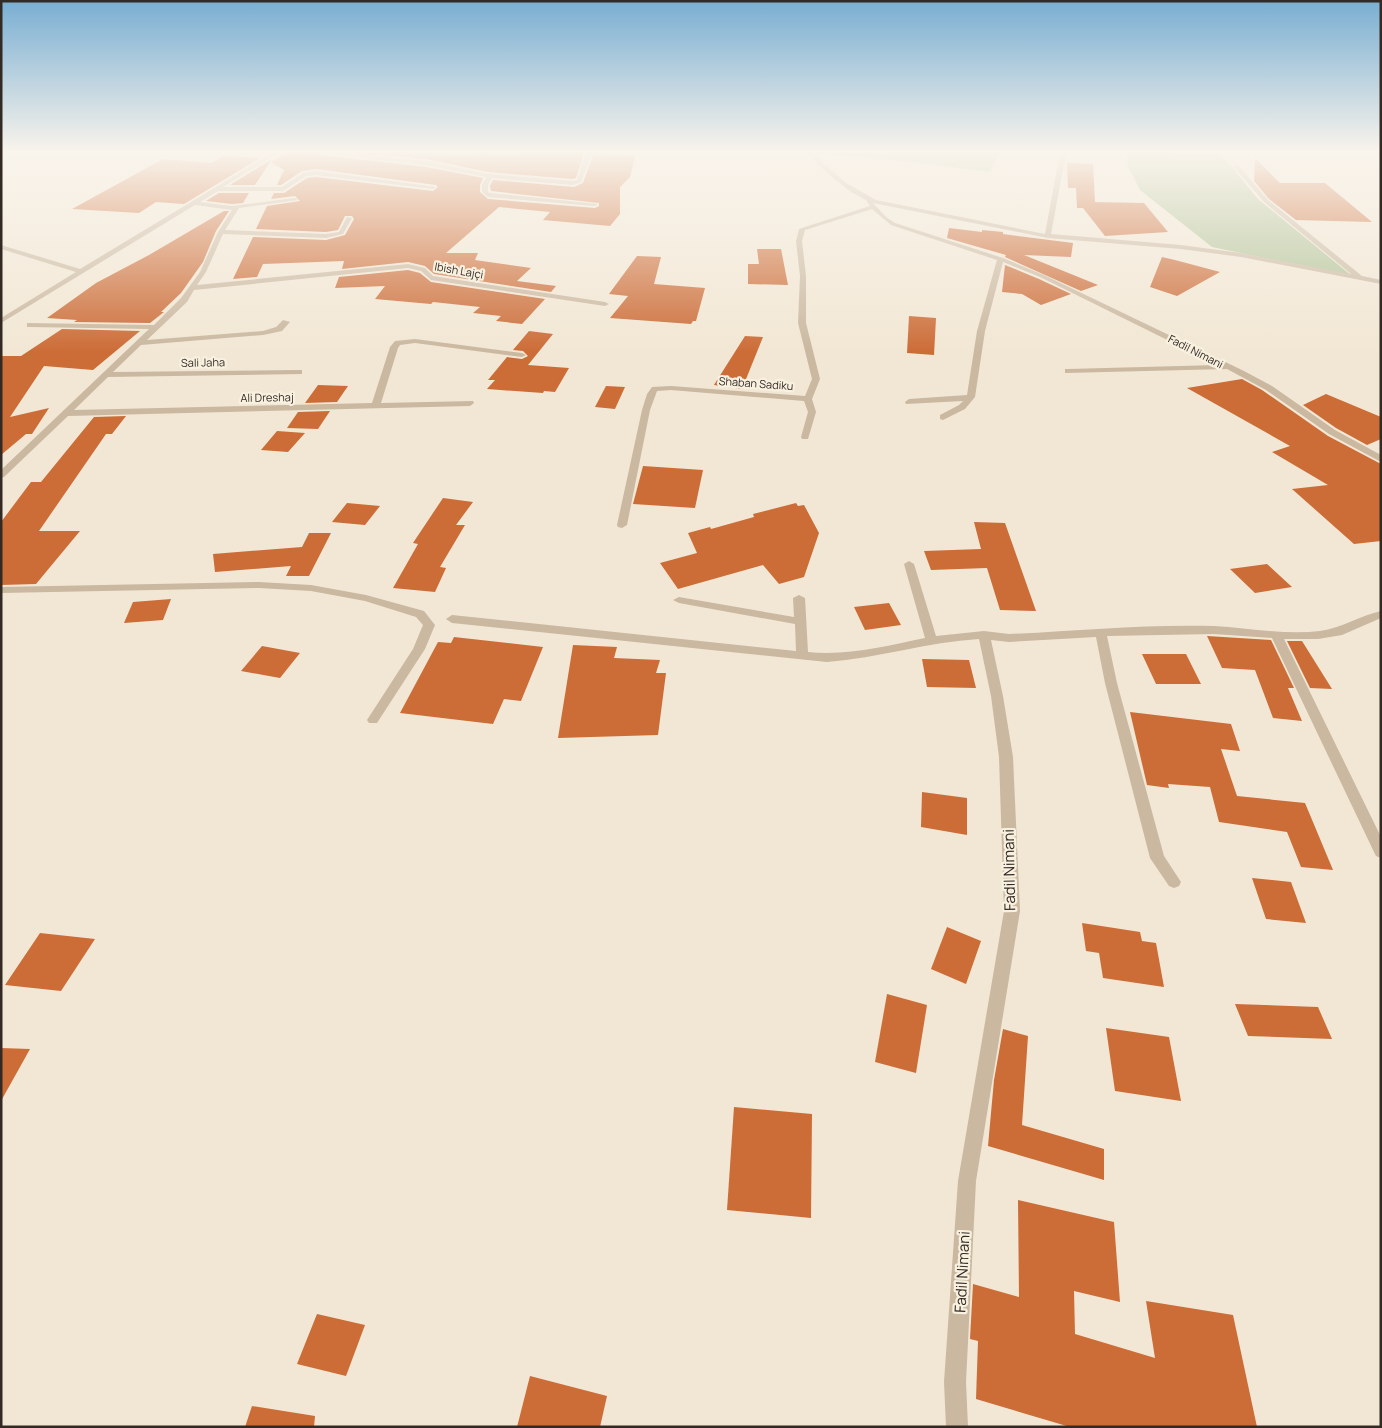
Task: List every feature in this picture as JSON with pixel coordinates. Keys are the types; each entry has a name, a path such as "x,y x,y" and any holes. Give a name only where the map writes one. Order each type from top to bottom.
{"street":[{"path":"1,321 168,220"},
{"path":"1,475 184,300 193,288 229,220"},
{"path":"221,232 326,236 341,233 348,220"},
{"name":"Shaban Sadiku","path":"622,526 646,410 651,394 655,389 671,388 808,399 816,378 802,323 803,276 799,241 802,228 826,220"},
{"name":"Fadil Nimani","path":"888,220 893,224 1001,259 1101,303 1269,388 1332,432 1381,459"},
{"path":"958,220 1048,236 1181,247 1241,255 1381,282"},
{"path":"1048,236 1051,220"},
{"path":"1289,220 1363,280"},
{"path":"1,247 82,272"},
{"path":"943,417 962,406 971,397 981,331 1001,259"},
{"name":"Ibish Lajçi","path":"193,288 408,266 423,269 427,276 438,279 605,304"},
{"path":"140,344 263,333 279,329 286,322"},
{"path":"30,325 156,328"},
{"path":"376,405 394,347 398,343 415,341 522,355"},
{"path":"1068,371 1228,366"},
{"name":"Sali Jaha","path":"107,375 299,372"},
{"path":"909,402 971,397"},
{"path":"805,437 812,412 808,399"},
{"name":"Ali Dreshaj","path":"66,413 470,403"},
{"path":"909,564 932,640"},
{"path":"1,590 260,586 311,588 366,598 420,614 429,626 419,649 373,720"},
{"path":"799,598 802,655"},
{"path":"679,600 801,622"},
{"path":"452,619 827,658 856,656 951,636 984,635 1009,638 1214,630 1276,635 1318,635 1342,631 1381,614"},
{"path":"1101,633 1111,683 1157,858 1174,882"},
{"name":"Fadil Nimani","path":"957,1427 955,1382 967,1181 1012,911 1006,757 997,696 984,635"},
{"path":"1276,635 1381,852"}],"green space":[{"path":"1177,220 1283,220 1352,276 1212,247"}],"building":[{"path":"209,220 223,220 216,231 203,262 181,293 161,312 164,312 150,323 74,322 77,320 47,318 96,283"},
{"path":"260,220 343,220 338,230 326,232 256,229"},
{"path":"354,220 484,220 446,253 478,253 475,260 531,268 517,281 556,286 551,292 434,274 425,266 408,262 342,269 344,261 263,264 257,277 233,279 253,237 326,240 345,235"},
{"path":"543,220 615,220 610,226"},
{"path":"1092,220 1158,220 1168,232 1105,236"},
{"path":"1296,220 1369,220 1372,222"},
{"path":"949,228 982,232 982,230 1003,232 1003,234 1073,243 1071,257 1024,255 1098,285 1081,291 1005,257 1006,255 947,238"},
{"path":"757,249 781,249 788,285 748,284 748,264 759,264"},
{"path":"637,256 661,257 654,284 705,288 696,321 693,321 691,324 610,318 628,296 609,294"},
{"path":"1162,257 1220,272 1177,296 1150,287"},
{"path":"1005,265 1071,294 1041,305 1022,294 1002,292"},
{"path":"408,270 420,273 431,282 545,299 522,324 496,321 501,316 473,313 480,307 375,299 385,286 335,288 339,277"},
{"path":"909,316 936,318 934,355 907,353"},
{"path":"62,329 140,331 93,370 44,366 10,417 49,408 32,434 26,434 1,455 1,356 21,356"},
{"path":"529,331 553,334 528,365 569,368 555,392 544,391 543,393 487,389 495,380 488,380 507,357 522,359 528,356 523,351 513,350"},
{"path":"745,336 763,337 742,389 714,385"},
{"path":"1242,379 1262,390 1328,436 1381,464 1381,541 1354,544 1292,489 1328,485 1272,452 1290,446 1187,388"},
{"path":"318,385 348,386 337,402 305,403"},
{"path":"606,386 625,387 615,409 595,407"},
{"path":"1326,394 1381,417 1381,439 1367,445 1336,428 1303,405"},
{"path":"330,411 318,429 287,428 298,412"},
{"path":"126,416 112,434 106,434 39,531 80,531 36,584 1,585 1,522 31,482 41,482 94,417"},
{"path":"277,431 305,433 288,452 261,450"},
{"path":"643,466 703,470 695,508 633,504"},
{"path":"443,498 473,502 456,525 465,525 440,567 446,568 435,592 393,588 418,544 413,543"},
{"path":"347,503 380,506 365,525 332,522"},
{"path":"796,503 798,506 804,505 819,533 804,577 779,584 763,565 678,589 660,563 697,553 688,533 710,527 711,529 754,517 753,514"},
{"path":"974,522 1005,523 1036,611 1000,610 987,568 931,570 924,551 981,549"},
{"path":"309,533 331,533 309,576 286,576 291,566 215,572 213,554 302,547"},
{"path":"1267,564 1292,587 1255,593 1230,569"},
{"path":"171,599 163,620 124,623 133,602"},
{"path":"889,603 901,625 865,630 854,607"},
{"path":"1207,636 1271,640 1294,688 1288,688 1302,721 1273,718 1255,670 1222,668"},
{"path":"454,637 543,647 521,701 504,699 493,724 400,713 438,642 451,643"},
{"path":"1287,641 1302,641 1332,689 1310,688"},
{"path":"573,645 617,647 614,658 660,660 656,673 666,673 658,735 558,738"},
{"path":"262,646 300,653 280,678 241,671"},
{"path":"1142,654 1186,654 1201,684 1156,684"},
{"path":"922,659 969,660 976,688 927,687"},
{"path":"1130,712 1231,724 1240,751 1221,749 1237,796 1305,803 1333,870 1301,867 1287,832 1219,822 1210,787 1168,784 1169,788 1147,785"},
{"path":"922,792 967,798 967,835 921,827"},
{"path":"1252,878 1291,882 1306,923 1266,919"},
{"path":"1082,923 1140,932 1142,941 1156,943 1164,987 1103,978 1099,953 1086,951"},
{"path":"947,927 981,941 966,984 931,969"},
{"path":"40,933 95,939 61,991 5,985"},
{"path":"887,994 927,1005 916,1073 875,1062"},
{"path":"1235,1004 1318,1007 1332,1039 1248,1036"},
{"path":"1106,1028 1169,1037 1181,1101 1115,1091"},
{"path":"1003,1029 1028,1036 1022,1125 1104,1149 1104,1180 988,1146 994,1080"},
{"path":"1,1048 30,1049 1,1101"},
{"path":"734,1107 812,1114 811,1218 727,1210"},
{"path":"1018,1200 1114,1222 1120,1302 1074,1291 1075,1334 1155,1358 1146,1301 1233,1315 1257,1427 1070,1427 976,1399 978,1341 970,1339 973,1284 1019,1297"},
{"path":"317,1314 365,1325 346,1376 297,1364"},
{"path":"530,1376 607,1396 600,1427 517,1427"},
{"path":"252,1406 315,1416 314,1427 245,1427"}]}
